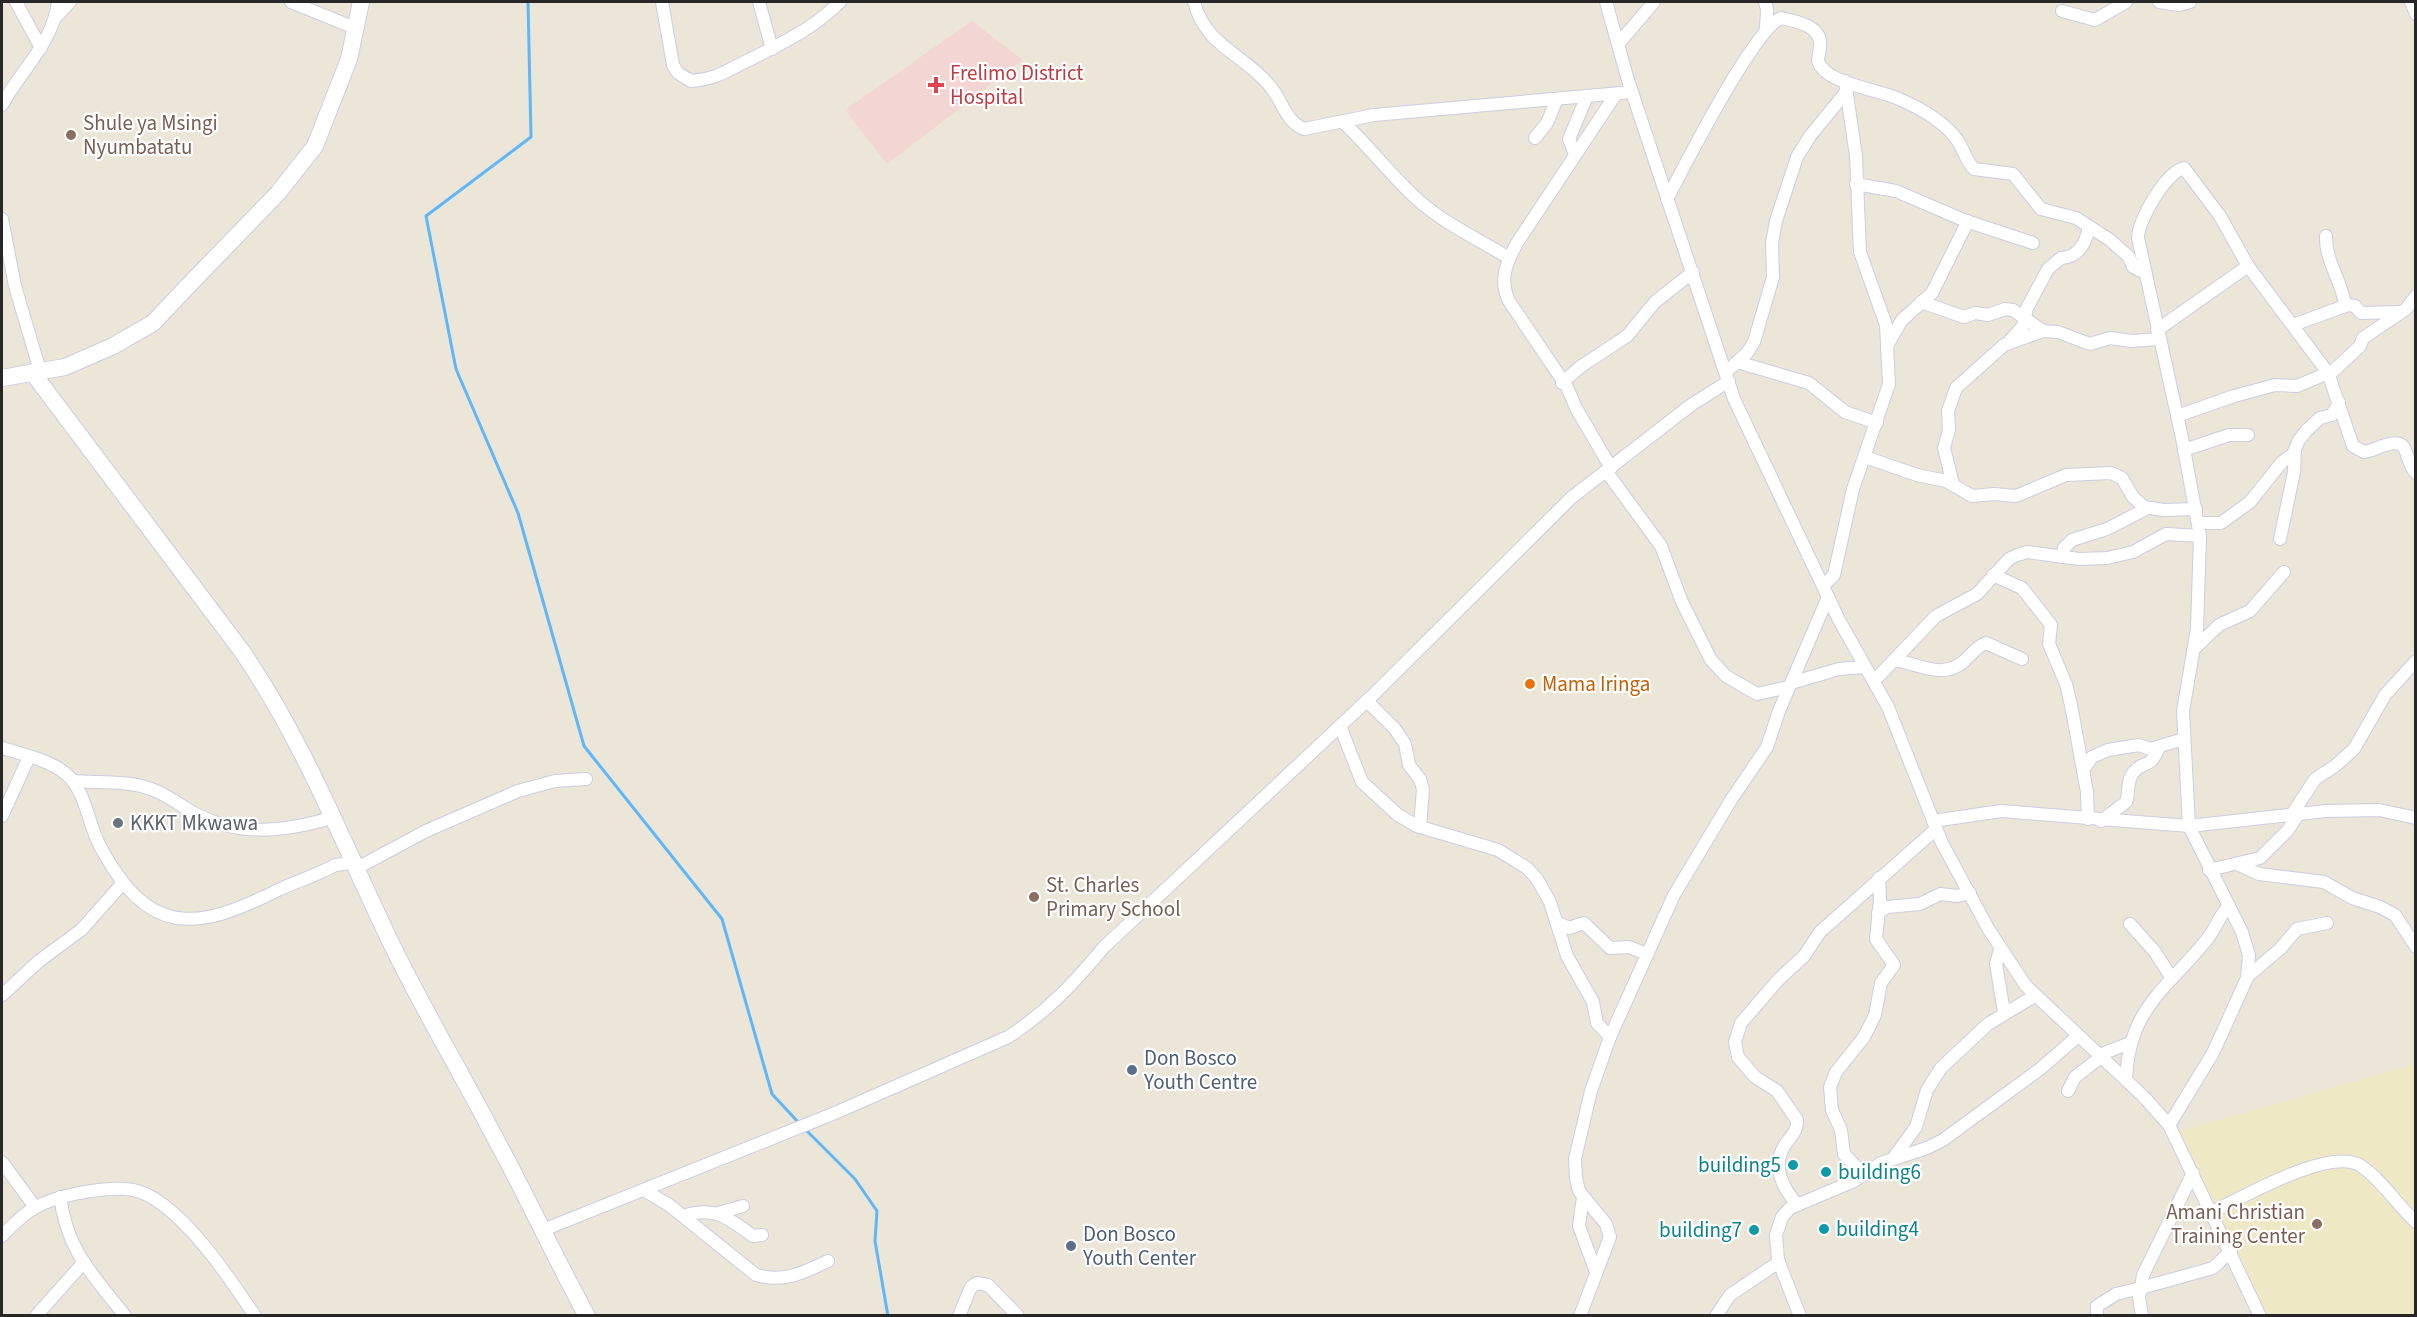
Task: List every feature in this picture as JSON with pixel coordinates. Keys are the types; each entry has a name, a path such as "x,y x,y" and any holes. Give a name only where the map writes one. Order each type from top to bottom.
{"street":[{"path":"16,2 41,48"},
{"path":"56,17 58,2"},
{"path":"2,105 41,48 56,17 70,2"},
{"path":"291,2 356,28"},
{"path":"2,378 65,368 113,346 153,323 278,193 315,146 349,59 361,2"},
{"path":"662,2 673,65 678,73 691,81 720,76 772,49 813,27 840,2"},
{"path":"759,2 772,49"},
{"path":"1194,2 1203,24 1215,39 1269,85 1296,126 1312,129 1374,115 1632,92"},
{"path":"1606,2 1632,92 1734,399 1825,591 1864,667 1888,707 1934,825 2000,949 2036,996 2126,1080 2169,1125 2260,1316"},
{"path":"1619,43 1654,2"},
{"path":"1765,2 1786,20"},
{"path":"1765,2 1766,29"},
{"path":"2062,11 2095,20 2126,2"},
{"path":"2159,2 2179,5 2190,2"},
{"path":"2411,2 2415,14"},
{"path":"1667,199 1722,98 1766,29 1775,21 1786,20 1806,26 1818,34 1821,41 1817,57 1820,67 1845,87 1887,94 1939,122 1954,136 1974,169 2013,174 2041,209 2071,215 2110,240 2129,257 2133,267 2145,273"},
{"path":"1580,1316 1610,1237 1606,1224 1583,1197 1576,1178 1577,1150 1590,1091 1610,1037 1687,872 1731,800 1764,754 1825,591 1834,575 1853,489 1889,384 1886,325 1860,252 1856,156 1845,87"},
{"path":"543,1230 835,1113 1008,1036 1031,1021 1069,989 1104,947 1367,701 1542,526 1608,470 1727,377 1754,342 1773,277 1772,243 1776,221 1797,158 1845,87"},
{"path":"1616,94 1509,258 1503,289 1517,315 1538,341 1608,470 1661,546 1697,635 1719,670 1757,694 1839,669 1864,667"},
{"path":"1575,154 1569,146 1569,139 1587,96"},
{"path":"1535,138 1547,123 1557,99"},
{"path":"1343,122 1373,150 1417,199 1435,214 1509,258"},
{"path":"2169,1125 2213,1053 2248,976 2248,948 2188,826 2184,701 2200,593 2199,530 2139,238 2141,225 2163,184 2174,173 2184,168 2220,216 2248,266 2328,374 2353,446 2358,451 2370,451 2391,443 2399,444 2405,448 2415,473"},
{"path":"1856,184 1875,185 1896,191 1968,221 2033,243"},
{"path":"2,219 15,286 36,372 259,676 301,748 353,866 402,967 587,1316"},
{"path":"1887,345 1902,320 1938,284 1968,221"},
{"path":"1953,484 1944,448 1949,430 1948,411 1956,388 1978,366 2008,343 2023,326 2026,308 2048,269 2061,258 2070,258 2078,252 2085,241 2089,227"},
{"path":"2326,236 2329,258 2342,287 2345,305"},
{"path":"2008,343 2043,331 2058,332 2090,344 2110,338 2132,341 2158,335 2248,266"},
{"path":"1562,383 1580,367 1627,336 1655,302 1693,272"},
{"path":"2177,416 2234,396 2274,385 2296,386 2328,374 2360,346 2363,338 2401,312 2415,296"},
{"path":"1921,302 1964,317 1975,314 1988,315 2005,309 2025,316 2043,331"},
{"path":"2293,325 2345,305 2355,306 2361,313 2401,312"},
{"path":"1737,362 1809,383 1845,412 1877,423"},
{"path":"1874,681 1936,616 1977,594 2009,559 2027,552 2062,557 2107,558 2133,552 2166,534 2199,530 2221,523 2250,502 2282,462 2295,451 2307,430 2320,418 2332,415 2339,402"},
{"path":"2184,450 2229,435 2248,435"},
{"path":"2280,539 2294,472 2295,451"},
{"path":"1865,457 1953,484 1972,496 1994,494 2010,497 2066,475 2111,473 2122,478 2133,498 2148,508"},
{"path":"2062,557 2064,548 2072,540 2107,530 2148,508 2196,509"},
{"path":"2193,650 2219,625 2250,611 2284,572"},
{"path":"1993,575 2022,588 2049,620 2052,629 2049,644 2066,684 2083,770 2088,819"},
{"path":"1894,660 1911,663 1925,670 1945,669 1963,662 1986,643 2022,659"},
{"path":"2209,870 2260,858 2288,830 2314,779 2335,766 2354,749 2385,695 2410,675 2415,661"},
{"path":"1367,701 1395,729 1405,744 1409,765 1423,789 1420,827"},
{"path":"1340,726 1362,782 1398,815 1420,827 1498,850 1527,868 1550,902 1566,956 1593,1002 1597,1023 1610,1037"},
{"path":"2083,770 2092,757 2108,750 2139,745 2147,749 2184,739"},
{"path":"2101,821 2126,802 2129,780 2133,772 2151,763 2159,747"},
{"path":"2,748 58,768 73,782 100,846 123,883 136,898 160,914 180,919 199,920 232,912 334,865 353,866 518,791 555,782 586,779"},
{"path":"2,816 29,757"},
{"path":"73,782 131,783 152,789 199,815 237,828 284,830 331,818"},
{"path":"1798,1205 1782,1184 1778,1164 1781,1151 1796,1131 1797,1120 1777,1091 1755,1077 1742,1063 1735,1042 1737,1032 1741,1023 1804,956 1820,932 1879,878 1904,859 1934,825 2001,811 2101,821 2188,826 2296,813 2379,810 2415,818"},
{"path":"2237,864 2259,874 2324,882 2352,898 2380,907 2395,915 2415,947"},
{"path":"1864,1175 1844,1154 1841,1130 1832,1110 1830,1087 1836,1072 1864,1037 1875,1015 1881,983 1894,965 1876,939 1879,878"},
{"path":"2,996 39,961 81,930 123,883"},
{"path":"1878,913 1887,907 1920,904 1940,894 1957,896 1970,893"},
{"path":"2126,1080 2130,1043 2136,1024 2171,977 2210,936 2221,914 2228,907"},
{"path":"1556,922 1569,928 1587,924 1610,948 1629,947 1647,954"},
{"path":"2130,924 2155,952 2171,977"},
{"path":"2248,976 2280,949 2297,929 2327,924"},
{"path":"2000,949 1996,964 2004,1012"},
{"path":"1894,1157 1916,1127 1927,1090 1941,1068 1970,1038 2004,1012 2036,996"},
{"path":"1800,1316 1779,1262 1777,1226 1790,1208 1864,1175 1894,1157 1927,1148 1952,1134 2040,1069 2078,1036"},
{"path":"2068,1090 2075,1077 2100,1056 2130,1043"},
{"path":"2,1162 35,1207"},
{"path":"2212,1212 2302,1169 2352,1162 2369,1172 2415,1222"},
{"path":"2142,1316 2139,1297 2143,1275 2193,1173"},
{"path":"2,1236 46,1200 103,1189 135,1190 156,1201 217,1258 255,1316"},
{"path":"644,1190 683,1216 756,1275 785,1279 828,1261"},
{"path":"60,1197 65,1228 84,1262 125,1316"},
{"path":"1583,1197 1579,1226 1584,1246 1596,1272"},
{"path":"718,1214 743,1206"},
{"path":"683,1216 699,1212 718,1214 735,1221 753,1236 762,1235"},
{"path":"2097,1316 2097,1306 2108,1298 2213,1268 2231,1251"},
{"path":"36,1316 84,1262"},
{"path":"1716,1316 1730,1295 1779,1262"},
{"path":"959,1316 971,1287 977,1282 988,1285 1018,1316"}],"shaded area":[{"name":"Frelimo District Hospital","path":"972,21 1023,60 887,164 845,110"},
{"name":"Amani Christian Training Center","path":"2415,1064 2415,1315 2260,1315 2178,1132"}],"waterway":[{"path":"528,2 531,137 426,216 456,369 518,513 584,746 722,919 772,1094 799,1123"},
{"path":"806,1130 855,1179 877,1211 875,1241 888,1316"}],"place":[{"name":"Frelimo District Hospital","path":"936,85"},
{"name":"Shule ya Msingi Nyumbatatu","path":"71,135"},
{"name":"Mama Iringa","path":"1530,684"},
{"name":"KKKT Mkwawa","path":"118,823"},
{"name":"St. Charles Primary School","path":"1034,897"},
{"name":"Don Bosco Youth Centre","path":"1132,1070"},
{"name":"building5","path":"1793,1165"},
{"name":"building6","path":"1826,1172"},
{"name":"Amani Christian Training Center","path":"2317,1224"},
{"name":"building4","path":"1824,1229"},
{"name":"building7","path":"1754,1230"},
{"name":"Don Bosco Youth Center","path":"1071,1246"}]}
